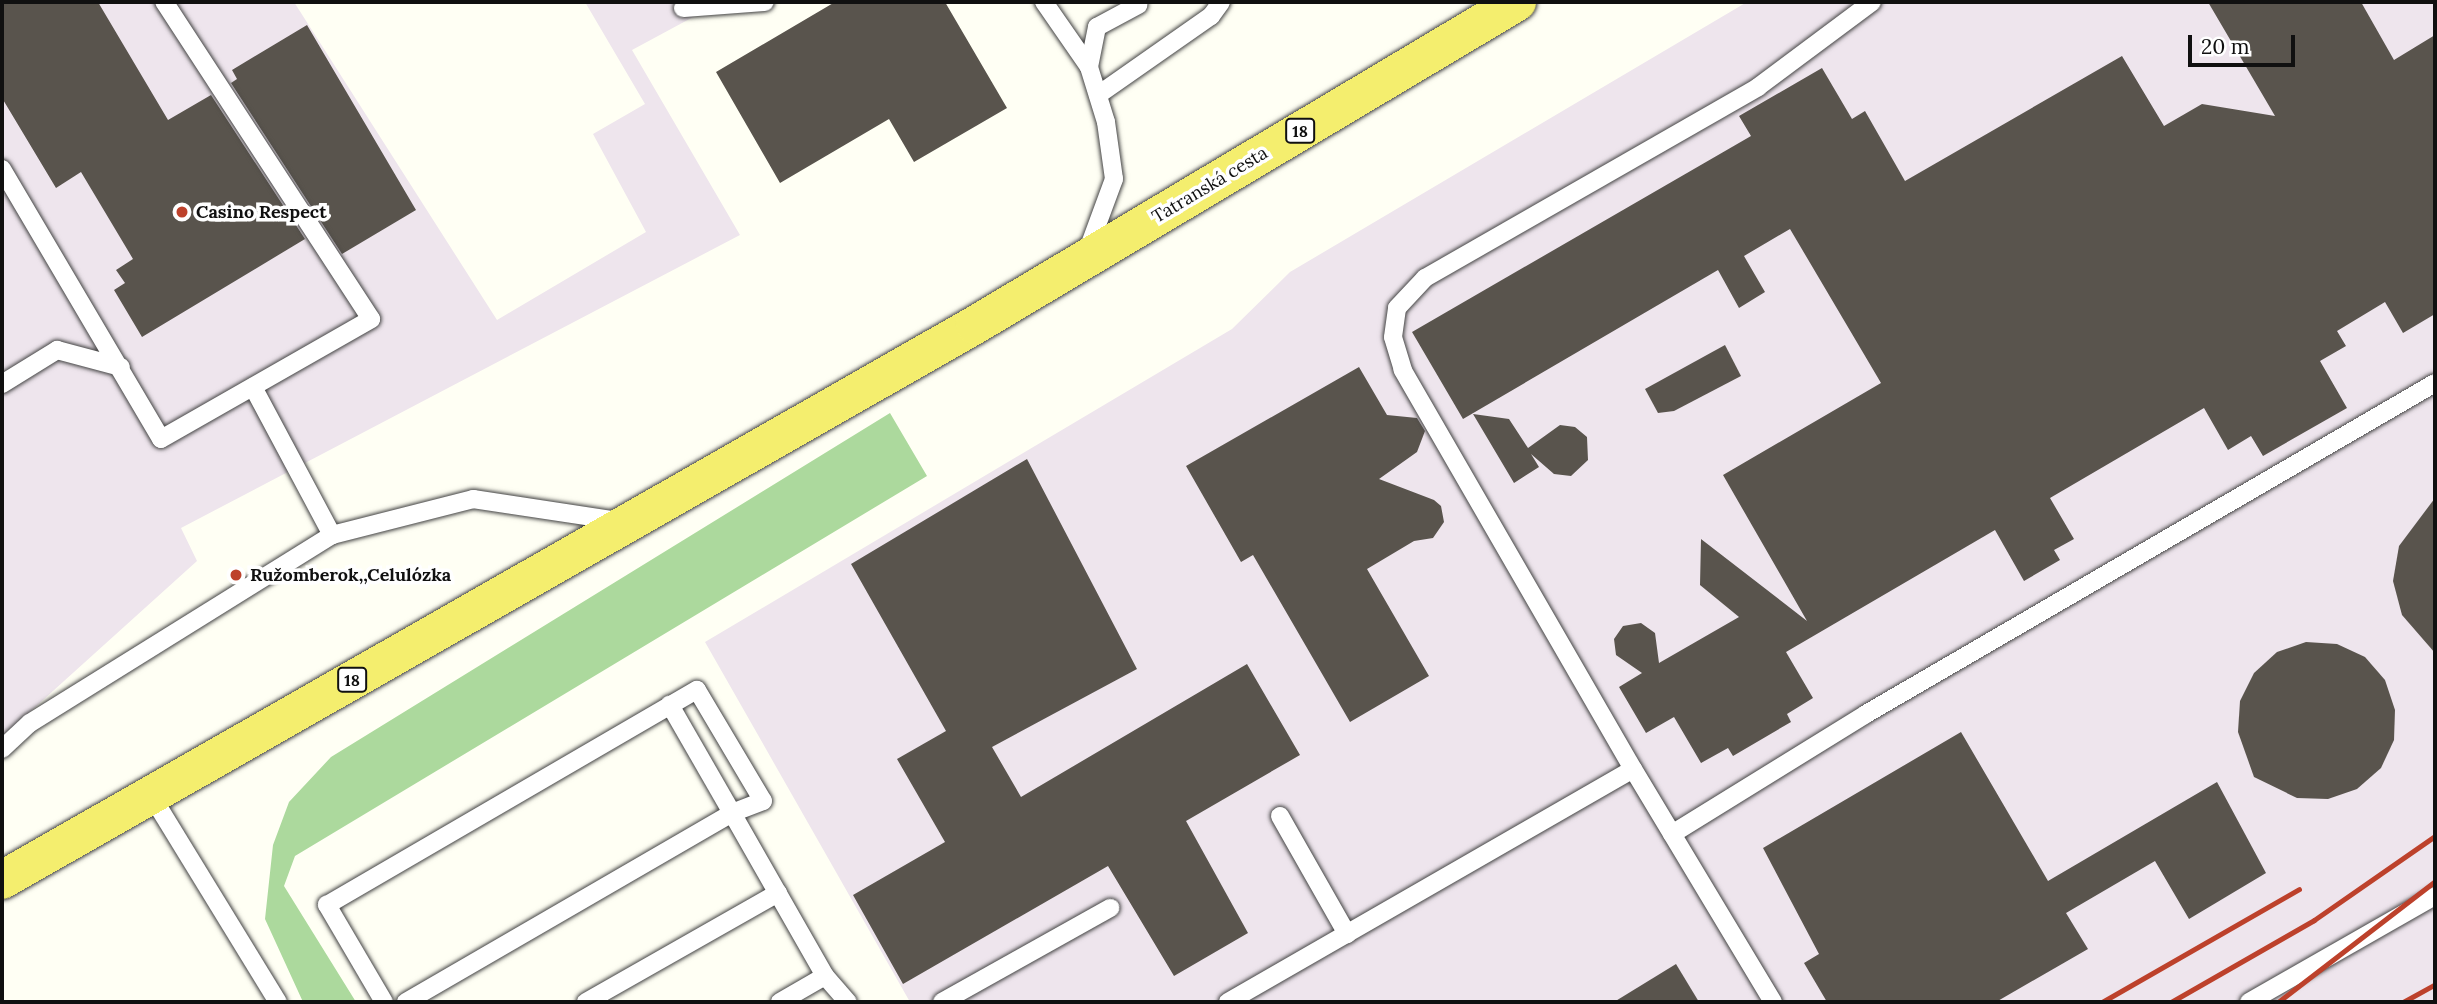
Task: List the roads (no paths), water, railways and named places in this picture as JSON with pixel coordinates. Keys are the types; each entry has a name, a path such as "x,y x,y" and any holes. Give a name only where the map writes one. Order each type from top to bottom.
{"main road":[{"name":"Tatranská cesta","path":"626,522 975,326 1517,2"},
{"name":"18","path":"2,880 626,522"}],"lane":[{"path":"2,169 161,439 371,319 163,2"},
{"path":"683,8 765,2"},
{"path":"1044,2 1089,67 1098,95 1114,179 1084,260"},
{"path":"1098,95 1211,16 1221,2"},
{"path":"1773,1002 1633,769 1403,370 1393,337 1397,308 1425,278 1758,87 1872,2"},
{"path":"1089,67 1097,27 1138,5"},
{"path":"2,384 57,350 121,367"},
{"path":"1672,834 1866,714 2435,383"},
{"path":"253,387 332,535"},
{"path":"2,749 30,723 332,535 473,499 626,522"},
{"path":"384,1002 327,905 697,690 763,801 732,813 405,1002"},
{"path":"670,705 825,976 848,1002"},
{"path":"1227,1002 1633,769"},
{"path":"151,795 278,1002"},
{"path":"1280,816 1347,934"},
{"path":"586,1002 778,893"},
{"path":"2249,1002 2435,896"},
{"path":"942,1002 1110,908"},
{"path":"780,1002 825,976"}],"railway":[{"path":"2171,1002 2314,920 2435,836"},
{"path":"2278,1002 2435,881"},
{"path":"2102,1002 2299,889"},
{"path":"2403,1002 2435,984"}],"place":[{"name":"Casino Respect","path":"182,212"},
{"name":"Ružomberok,,Celulózka","path":"236,575"}]}
